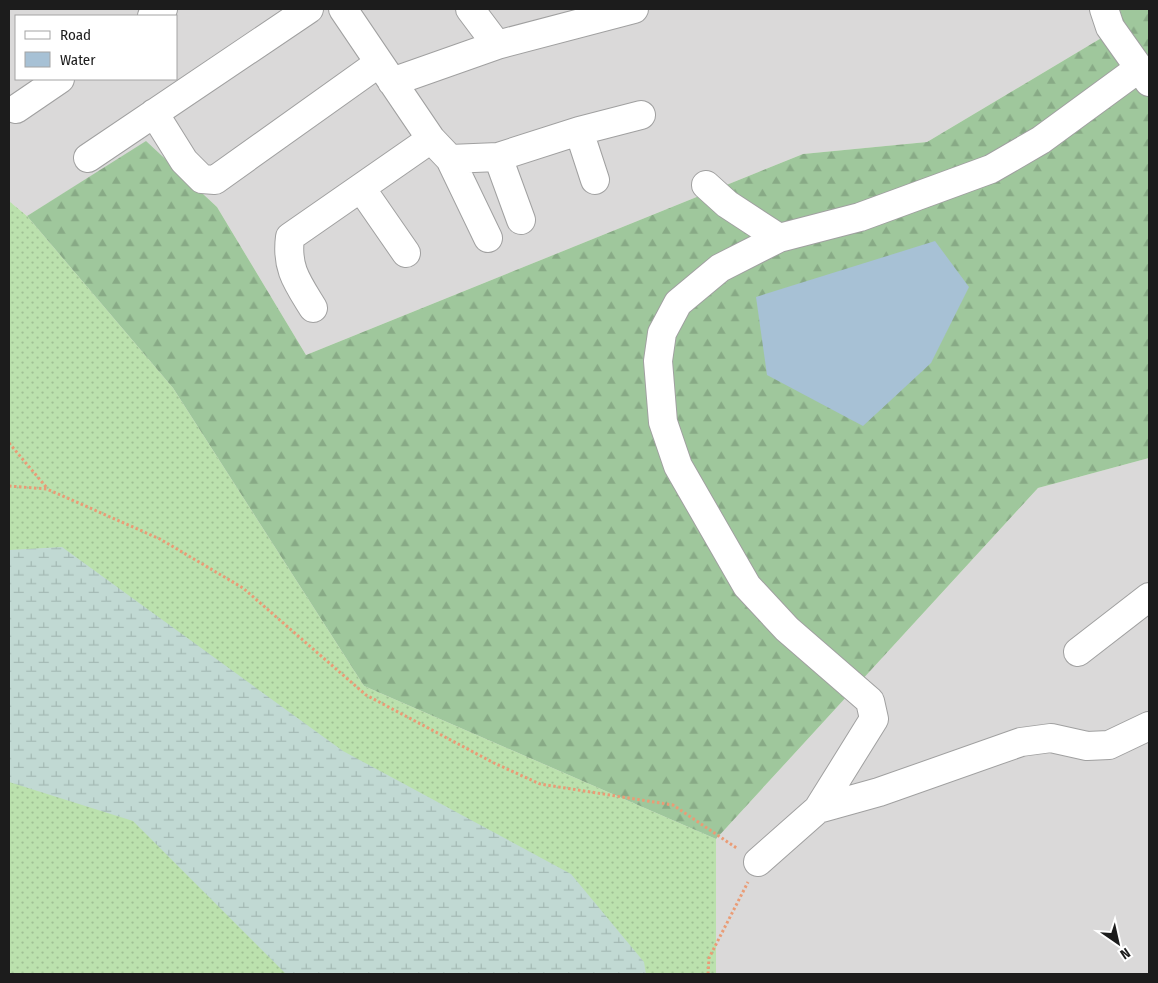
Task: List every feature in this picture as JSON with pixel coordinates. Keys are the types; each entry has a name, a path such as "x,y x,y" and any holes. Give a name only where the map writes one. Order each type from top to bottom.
{"street":[{"path":"88,158 309,9"},
{"path":"342,9 431,139 450,159 488,238"},
{"path":"470,9 497,46"},
{"path":"154,113 184,161 202,179 216,180 386,73 497,46 634,9"},
{"path":"758,862 818,809 874,718 870,701 787,629 747,586 678,466 663,422 658,361 662,333 678,303 720,268 780,238 860,217 991,169 1144,76 1110,27 1104,9"},
{"path":"16,109 59,80"},
{"path":"450,159 498,157 579,131 642,115"},
{"path":"579,131 595,180"},
{"path":"313,308 292,272 288,253 290,237 431,139"},
{"path":"498,157 521,220"},
{"path":"706,186 727,204 780,238"},
{"path":"361,188 406,253"},
{"path":"1078,652 1149,597"},
{"path":"818,809 879,792 1022,742 1051,738 1087,746 1109,745 1149,726"}],"path":[{"path":"9,443 48,489"},
{"path":"9,486 48,489 160,539 243,588 366,695 486,758 540,784 673,805 758,862 709,958 708,974"}],"shaded area":[{"path":"9,9 1095,9 1103,37 927,142 803,154 306,355 217,207 146,142 27,216 9,201"},
{"path":"1149,458 1149,974 716,974 716,839 1038,488"}],"green space":[{"path":"1095,9 1149,9 1149,458 1038,488 716,839 364,686 173,388 27,216 146,141 217,207 306,355 803,154 927,142 1103,37"},
{"path":"9,201 27,216 173,388 364,686 716,839 716,974 9,974"},
{"path":"62,547 343,751 571,874 644,962 646,974 286,974 133,821 9,782 9,550"}],"water":[{"path":"935,241 969,287 931,363 863,426 767,375 756,297"}]}
